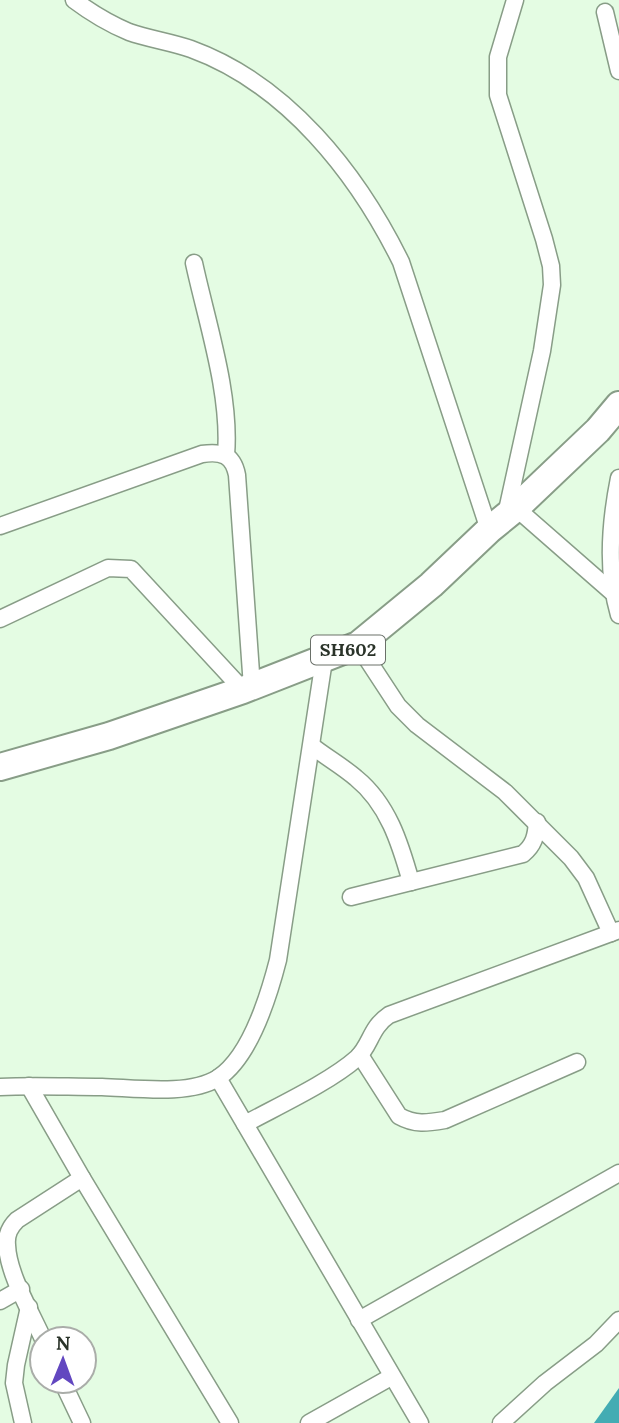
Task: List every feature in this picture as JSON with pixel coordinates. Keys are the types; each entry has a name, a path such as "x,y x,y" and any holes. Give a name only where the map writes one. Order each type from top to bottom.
{"main road":[{"name":"SH602","path":"0,767 109,736 247,689 358,645 431,585 598,430 619,405"}],"street":[{"path":"74,0 87,10 129,32 192,50 238,71 321,139 384,228 401,262 503,518 612,592"},
{"path":"503,518 542,351 552,285 551,265 544,239 498,95 498,57 515,0"},
{"path":"605,12 619,71"},
{"path":"194,263 225,407 228,432 226,454"},
{"path":"0,526 202,454 226,454 235,464 237,475 247,689"},
{"path":"619,478 612,530 612,592 619,615"},
{"path":"0,619 108,568 131,569 247,689"},
{"path":"245,1124 345,1068 360,1055 377,1023 389,1015 615,931 586,878 571,858 505,792 417,725 398,706 358,645"},
{"path":"0,1087 174,1089 200,1085 218,1078 237,1058 266,1003 278,960 324,660"},
{"path":"312,746 356,777 372,793 391,822 411,882"},
{"path":"351,897 523,853 530,848 536,837 537,822"},
{"path":"360,1055 399,1116 409,1122 422,1124 445,1120 577,1062"},
{"path":"218,1078 420,1423"},
{"path":"29,1086 230,1423"},
{"path":"359,1320 619,1173"},
{"path":"37,1325 11,1267 6,1244 9,1229 17,1220 82,1178"},
{"path":"0,1301 21,1289"},
{"path":"23,1423 14,1383 29,1307"},
{"path":"501,1423 552,1377 602,1338 619,1320"},
{"path":"309,1423 391,1377"},
{"path":"69,1395 82,1423"}],"water":[{"path":"619,1388 619,1423 594,1423"}]}
